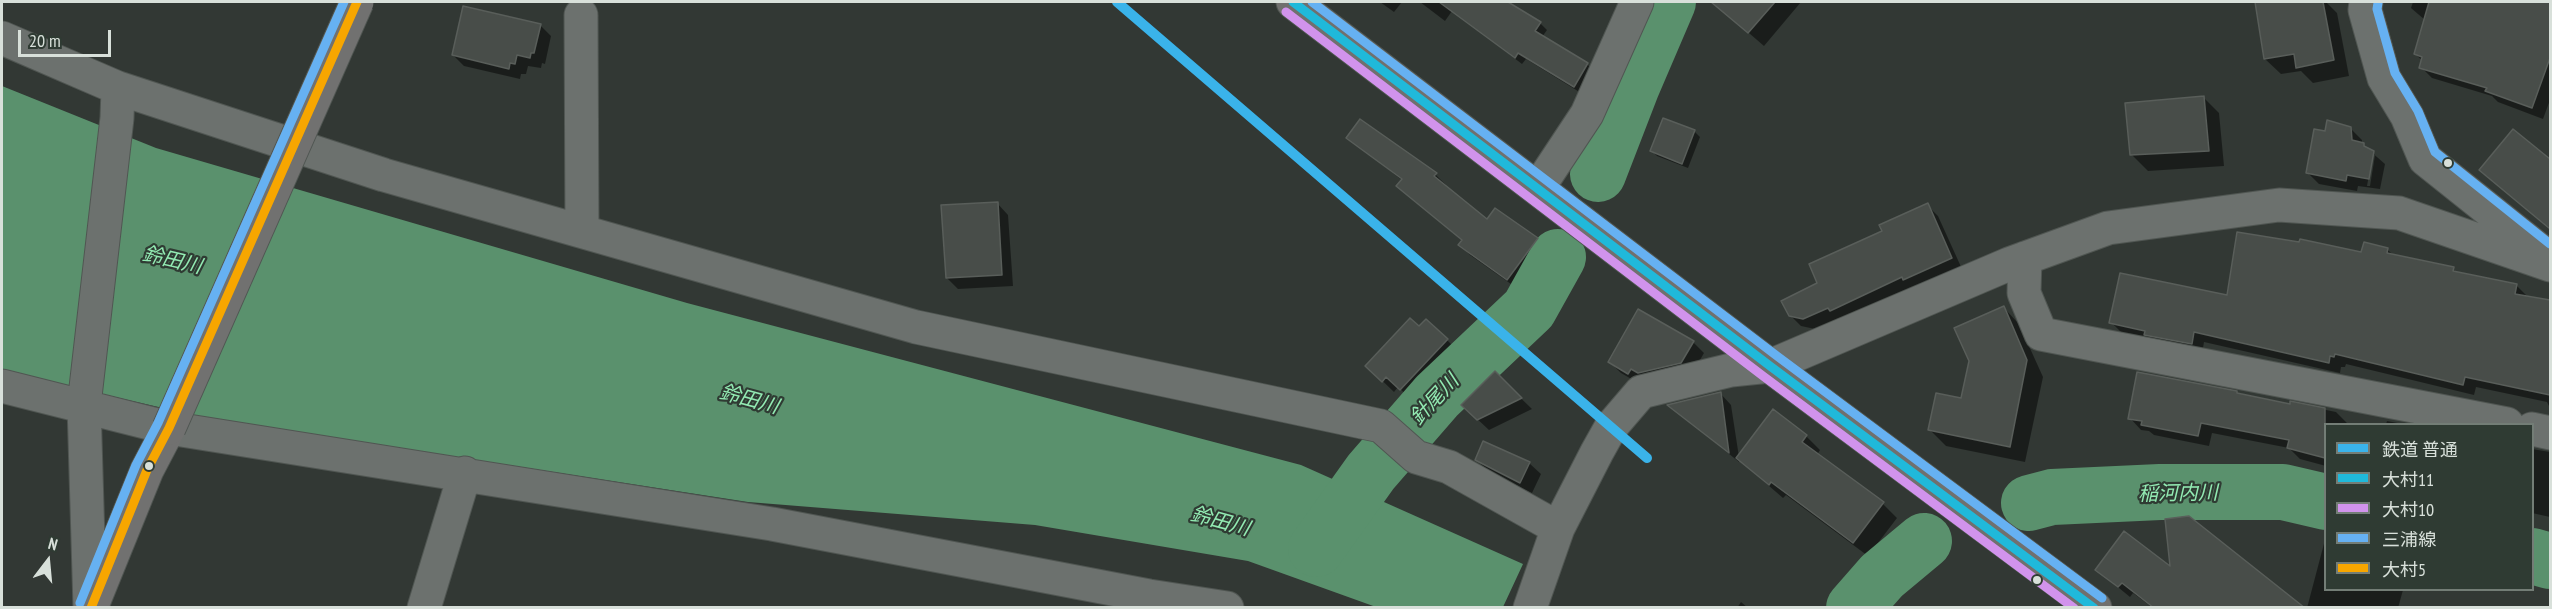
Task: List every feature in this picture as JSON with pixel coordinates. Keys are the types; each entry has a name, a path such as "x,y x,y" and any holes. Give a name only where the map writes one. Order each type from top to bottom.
{"highway":[{"path":"1293,2 1770,366 2095,608"}],"main road":[{"path":"91,608 147,470 169,428 357,2"}],"street":[{"path":"1538,188 1587,114 1637,2"},
{"path":"2366,2 2365,10 2384,78 2407,116 2425,159 2550,259"},
{"path":"581,15 582,231"},
{"path":"2,38 117,103 384,175 916,327 1381,426 1416,457 1449,467 1556,533"},
{"path":"91,608 85,396 117,103"},
{"path":"1530,608 1556,533 1611,427 1641,392 1731,370 1770,366 2025,258 2108,228 2279,205 2399,213 2550,264"},
{"path":"2025,258 2024,293 2041,334 2501,423"},
{"path":"2,386 85,396 169,428 465,473 772,524 1147,602 1227,608"},
{"path":"2534,429 2550,433"},
{"path":"424,608 465,473"}],"water":[{"name":"鈴田川","path":"2,86 156,148 687,303 1301,465 1523,564 1503,607 1376,607 1248,561 1035,525 748,502 215,420 2,371"}],"building":[{"path":"1439,2 1508,2 1541,22 1535,31 1588,63 1574,87 1518,53 1515,58"},
{"path":"1711,2 1775,2 1748,33"},
{"path":"2255,2 2323,2 2334,60 2296,68 2294,54 2264,59"},
{"path":"2429,2 2550,2 2550,58 2532,108 2485,91 2487,88 2419,68 2422,57 2414,54"},
{"path":"463,6 541,24 534,53 531,53 530,58 517,55 515,64 510,63 509,69 452,55"},
{"path":"2204,96 2209,151 2130,155 2125,103"},
{"path":"1663,118 1695,130 1682,164 1650,151"},
{"path":"1360,119 1437,173 1434,176 1487,219 1495,208 1538,238 1507,280 1458,245 1462,240 1396,186 1402,179 1346,138"},
{"path":"2327,120 2351,127 2352,140 2364,143 2364,146 2374,151 2369,179 2347,175 2346,181 2306,173 2314,129 2325,131"},
{"path":"2513,129 2550,159 2550,229 2479,170"},
{"path":"998,202 1002,275 946,278 941,205"},
{"path":"1928,203 1952,258 1903,280 1902,277 1830,311 1828,308 1803,319 1789,316 1781,301 1817,283 1809,264 1882,231 1879,225"},
{"path":"2237,232 2299,242 2300,239 2361,252 2364,242 2388,248 2387,253 2454,267 2453,271 2517,284 2515,294 2550,300 2550,395 2465,377 2463,385 2335,354 2334,357 2330,356 2329,363 2194,332 2192,344 2144,335 2145,331 2109,323 2120,273 2227,295"},
{"path":"2004,306 2027,360 2010,447 1928,430 1936,393 1961,398 1969,361 1954,328"},
{"path":"1638,309 1694,341 1681,363 1638,373 1631,369 1628,374 1608,362"},
{"path":"1410,318 1419,326 1426,319 1448,339 1400,390 1386,377 1382,382 1365,366"},
{"path":"1495,371 1522,398 1477,420 1461,405"},
{"path":"2137,372 2237,391 2237,393 2290,404 2290,401 2325,408 2324,458 2287,448 2289,440 2201,423 2198,436 2141,425 2142,421 2128,419"},
{"path":"1721,392 1729,453 1667,405"},
{"path":"1773,409 1807,435 1802,442 1884,502 1853,543 1771,482 1769,485 1736,458"},
{"path":"1483,441 1530,462 1520,483 1475,460"},
{"path":"2189,516 2305,608 2154,608 2122,583 2118,587 2095,570 2124,531 2170,566 2165,519"}],"waterway":[{"name":"針尾川","path":"1598,174 1668,2"},
{"name":"針尾川","path":"1316,549 1371,472 1437,396 1529,309 1558,257"},
{"name":"稲河内川","path":"2029,503 2052,497 2160,492 2283,492 2324,502"},
{"name":"稲河内川","path":"1854,608 1882,576 1924,541"},
{"name":"稲河内川","path":"2534,557 2550,561"}],"rail line":[{"name":"普通","path":"1117,2 1647,458"}],"transit line":[{"name":"三浦線","path":"80,603 136,465 158,423 344,2"},
{"name":"大村5","path":"91,608 147,470 169,428 357,2"},
{"name":"大村11","path":"1293,2 1770,366 2094,608"},
{"name":"三浦線","path":"1312,2 1777,356 2102,598"},
{"name":"三浦線","path":"2378,3 2377,9 2395,73 2418,111 2435,152 2550,244"},
{"name":"大村10","path":"1286,12 1763,376 2074,608"}]}
